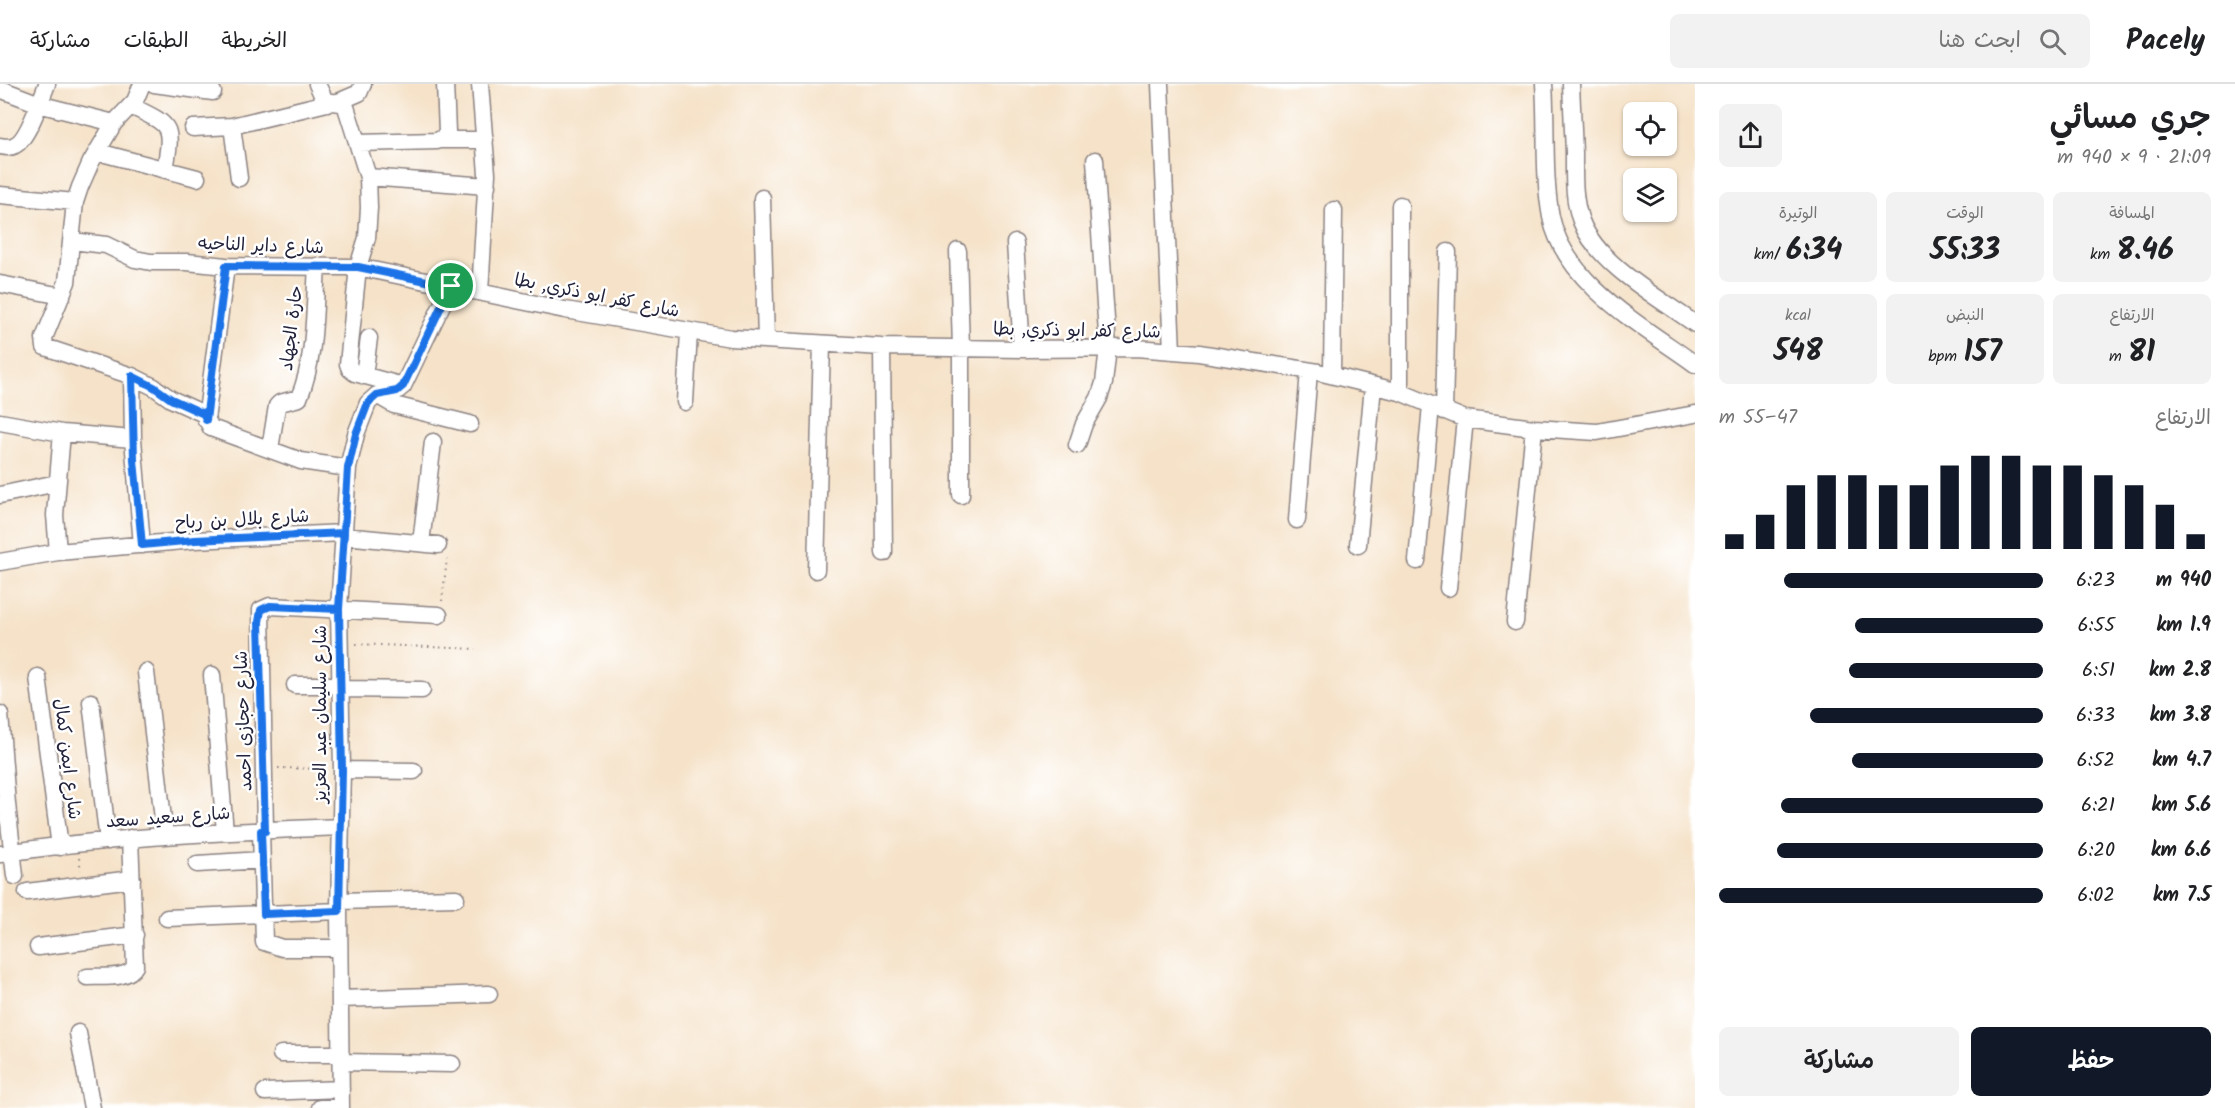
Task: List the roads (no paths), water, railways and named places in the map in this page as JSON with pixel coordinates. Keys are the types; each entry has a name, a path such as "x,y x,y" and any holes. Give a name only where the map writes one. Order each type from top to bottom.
{"street":[{"path":"0,146 10,147 20,141 47,84"},
{"path":"142,84 138,96 114,123 84,176 75,202 68,276 44,338 45,347 132,376 171,399 204,414 211,428 301,461 348,468"},
{"path":"154,84 213,92"},
{"path":"317,84 332,102 346,107 368,177 368,231 358,267 348,364 355,373 403,386"},
{"path":"193,128 232,126 332,102 359,93 363,84"},
{"path":"440,140 447,132 445,84"},
{"path":"480,84 487,186 480,292"},
{"path":"1161,84 1172,351"},
{"path":"1544,84 1551,217 1559,242 1575,266 1603,296 1695,364"},
{"path":"1571,84 1576,193 1580,220 1594,244 1612,262 1695,324"},
{"path":"0,89 39,104 114,123"},
{"path":"131,106 163,122 167,128 169,135 165,170"},
{"path":"232,126 239,177"},
{"path":"358,142 485,140"},
{"path":"98,152 197,178"},
{"path":"1077,445 1084,424 1099,398 1104,383 1108,348 1095,160"},
{"path":"368,177 487,186"},
{"path":"762,198 766,340"},
{"path":"1,199 75,202"},
{"path":"1400,205 1400,392"},
{"path":"1332,375 1334,210"},
{"name":"شارع داير الناحيه","path":"72,241 106,246 135,259 151,262 187,262 226,266 358,267 451,286"},
{"path":"1015,243 1022,350"},
{"path":"958,251 961,348 961,495"},
{"path":"1417,561 1438,408 1448,252"},
{"path":"206,420 226,266"},
{"name":"حارة الجهاد","path":"270,449 278,406 280,403 298,398 306,374 312,340 317,266"},
{"path":"0,284 62,296"},
{"path":"377,395 397,391 403,386 451,286"},
{"name":"شارع كفر ابو ذكري, بطا","path":"451,286 565,310 689,332 766,340 882,347 1022,350 1108,348 1208,355 1332,375 1400,392 1465,419 1534,428 1597,432 1695,414"},
{"path":"686,402 689,332"},
{"path":"364,376 369,338"},
{"path":"816,570 822,344"},
{"path":"882,347 884,553"},
{"path":"1297,520 1310,371"},
{"path":"132,376 133,438 142,545"},
{"path":"1358,544 1372,386"},
{"path":"377,395 388,403 402,408 470,424"},
{"name":"شارع سليمان عبد العزيز","path":"341,1108 339,827 342,770 339,609 348,468 364,411 372,398 377,395"},
{"path":"1448,588 1465,419"},
{"path":"0,422 62,433 133,438"},
{"path":"1515,622 1534,428"},
{"path":"58,552 55,515 62,433"},
{"name":"شارع بلال بن رباح","path":"0,562 58,552 195,540 344,534 430,544 433,442"},
{"path":"0,495 57,483"},
{"name":"شارع حجازى احمد","path":"339,609 270,606 261,610 264,942 282,948 339,948"},
{"path":"339,609 439,615"},
{"path":"146,672 165,836"},
{"path":"212,675 225,832"},
{"name":"شارع ايمن كمال","path":"38,676 60,846"},
{"path":"296,685 422,690"},
{"path":"91,702 108,841"},
{"path":"0,714 6,853 15,876"},
{"path":"342,770 414,771"},
{"name":"شارع سعيد سعد","path":"6,853 130,838 339,827"},
{"path":"87,977 130,973 134,970 136,962 130,838"},
{"path":"197,864 262,860"},
{"path":"27,892 132,879"},
{"path":"167,918 264,914 456,898"},
{"path":"38,947 135,935"},
{"path":"340,999 489,994"},
{"path":"78,1033 92,1108"},
{"path":"281,1054 452,1064"},
{"path":"265,1092 341,1089"},
{"path":"320,1108 341,1108"}]}
